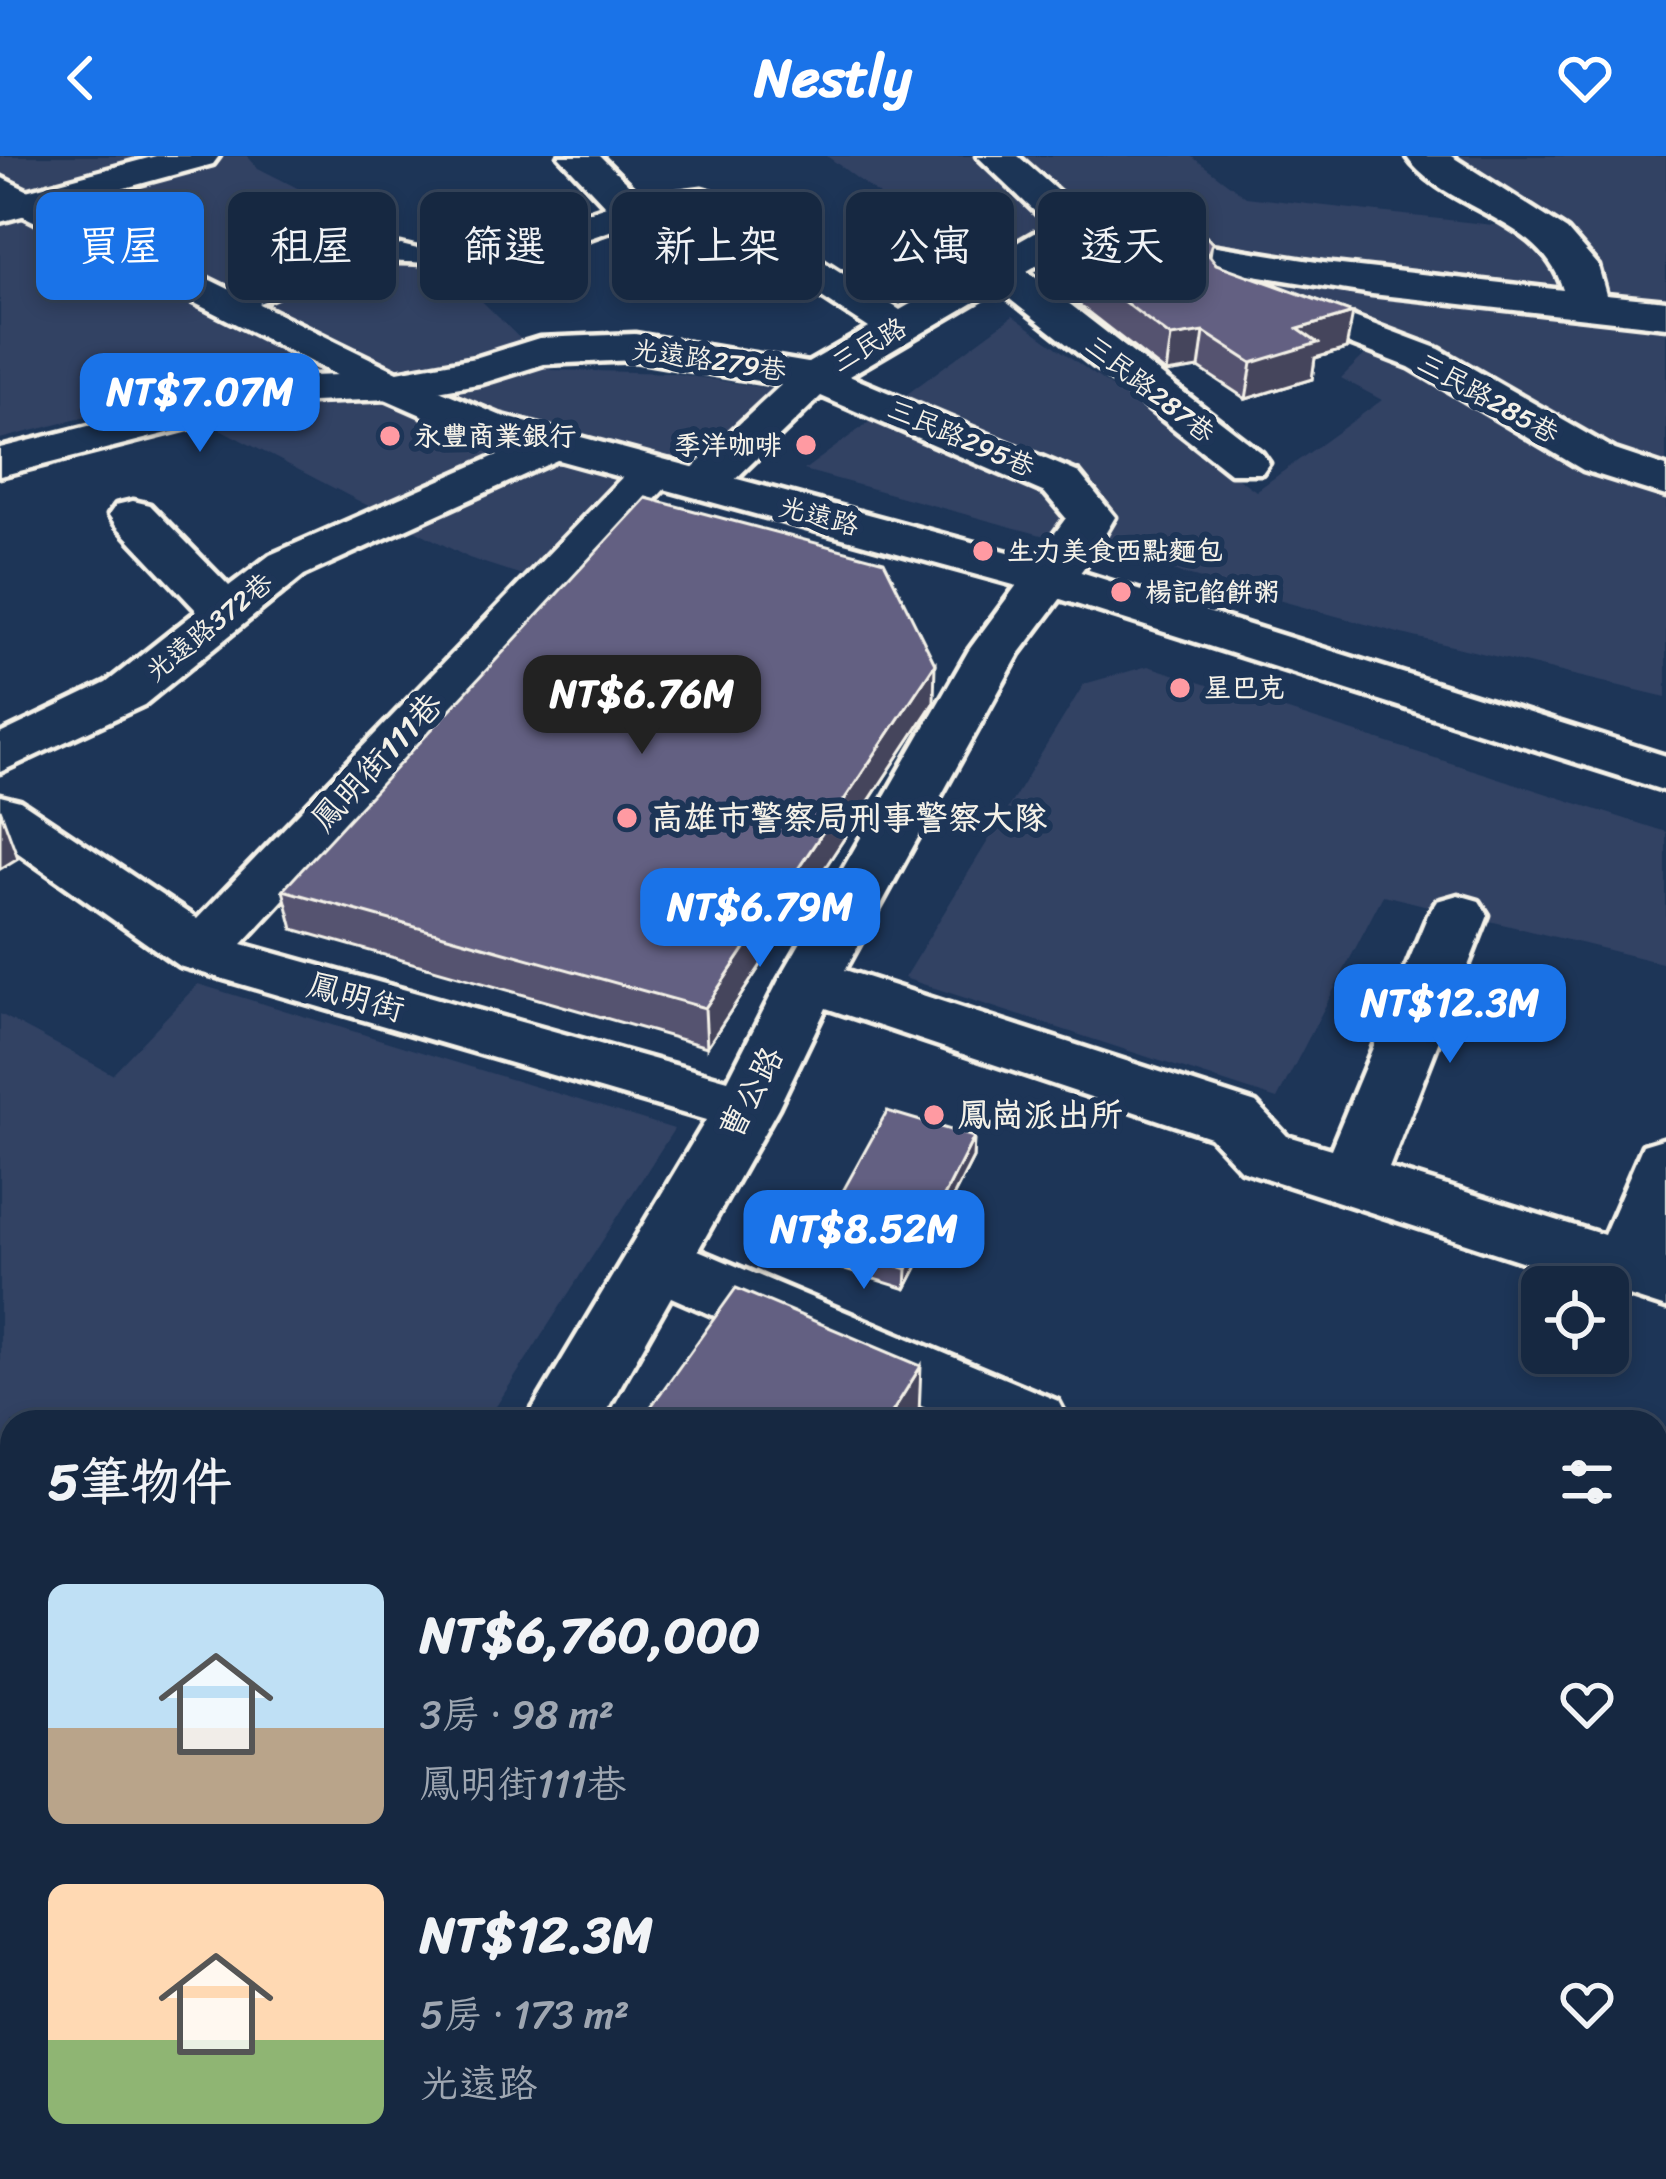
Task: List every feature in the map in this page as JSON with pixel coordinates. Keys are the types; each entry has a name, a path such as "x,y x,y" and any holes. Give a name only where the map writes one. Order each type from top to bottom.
{"street":[{"path":"8,200 200,156"},
{"path":"578,156 614,192"},
{"path":"996,156 1038,194"},
{"path":"1425,156 1553,239 1577,266 1588,305"},
{"name":"光遠路","path":"8,200 392,386 483,425 1050,579 1666,773"},
{"path":"1206,254 1274,268 1666,314"},
{"name":"三民路285巷","path":"1206,270 1217,281 1424,358 1599,460 1666,482"},
{"path":"822,280 879,317 905,325"},
{"name":"三民路287巷","path":"1014,282 1246,463"},
{"name":"三民路","path":"679,478 815,377 947,300"},
{"name":"光遠路279巷","path":"0,462 285,390 392,386 483,370 538,351 635,347 815,377"},
{"name":"三民路295巷","path":"815,377 1062,483 1091,517 1050,579"},
{"name":"光遠路372巷","path":"0,755 125,694 287,565 552,445"},
{"name":"鳳明街111巷","path":"200,952 679,478"},
{"path":"133,514 225,611"},
{"name":"曹公路","path":"569,1410 746,1108 809,980 995,650 1050,579"},
{"name":"鳳明街","path":"0,814 148,911 200,952 746,1108"},
{"path":"1352,1180 1458,915"},
{"path":"809,980 1232,1120 1264,1153 1646,1273 1666,1162"},
{"path":"654,1260 1004,1410"}],"lane":[{"path":"230,305 316,271 401,251 420,255"}],"shaded area":[{"path":"0,156 247,156 258,168 305,192 228,192 228,300 396,300 396,238 420,250 420,300 481,300 552,370 673,373 809,395 528,577 469,558 160,398 0,439"},
{"path":"827,156 1191,156 1246,197 1563,233 1442,156 1666,156 1666,697 1402,634 804,470 1013,316 1256,491 1382,400 1341,378 1392,328 1226,269 1206,247 1206,192 1038,192 1038,233 1014,240 1014,192 875,192"},
{"path":"1148,666 1666,832 1666,964 1383,895 1277,1099 904,978 1084,684"},
{"path":"198,984 674,1129 494,1410 0,1410 0,1014 112,1074"}],"building":[{"path":"1206,236 1212,243 1208,254 1216,264 1353,313 1298,329 1318,343 1252,363 1204,332 1171,337 1122,300 1206,300"},
{"name":"高雄市警察局刑事警察大隊","path":"646,498 884,561 935,664 705,1008 283,890"},
{"path":"887,1111 974,1137 907,1269 816,1240"},
{"path":"736,1288 921,1366 894,1410 649,1410"}],"place":[{"name":"永豐商業銀行","path":"390,436"},
{"name":"季洋咖啡","path":"806,445"},
{"name":"生力美食西點麵包","path":"983,551"},
{"name":"楊記餡餅粥","path":"1121,592"},
{"name":"星巴克","path":"1180,688"},
{"name":"高雄市警察局刑事警察大隊","path":"627,818"},
{"name":"鳳崗派出所","path":"934,1115"}]}
